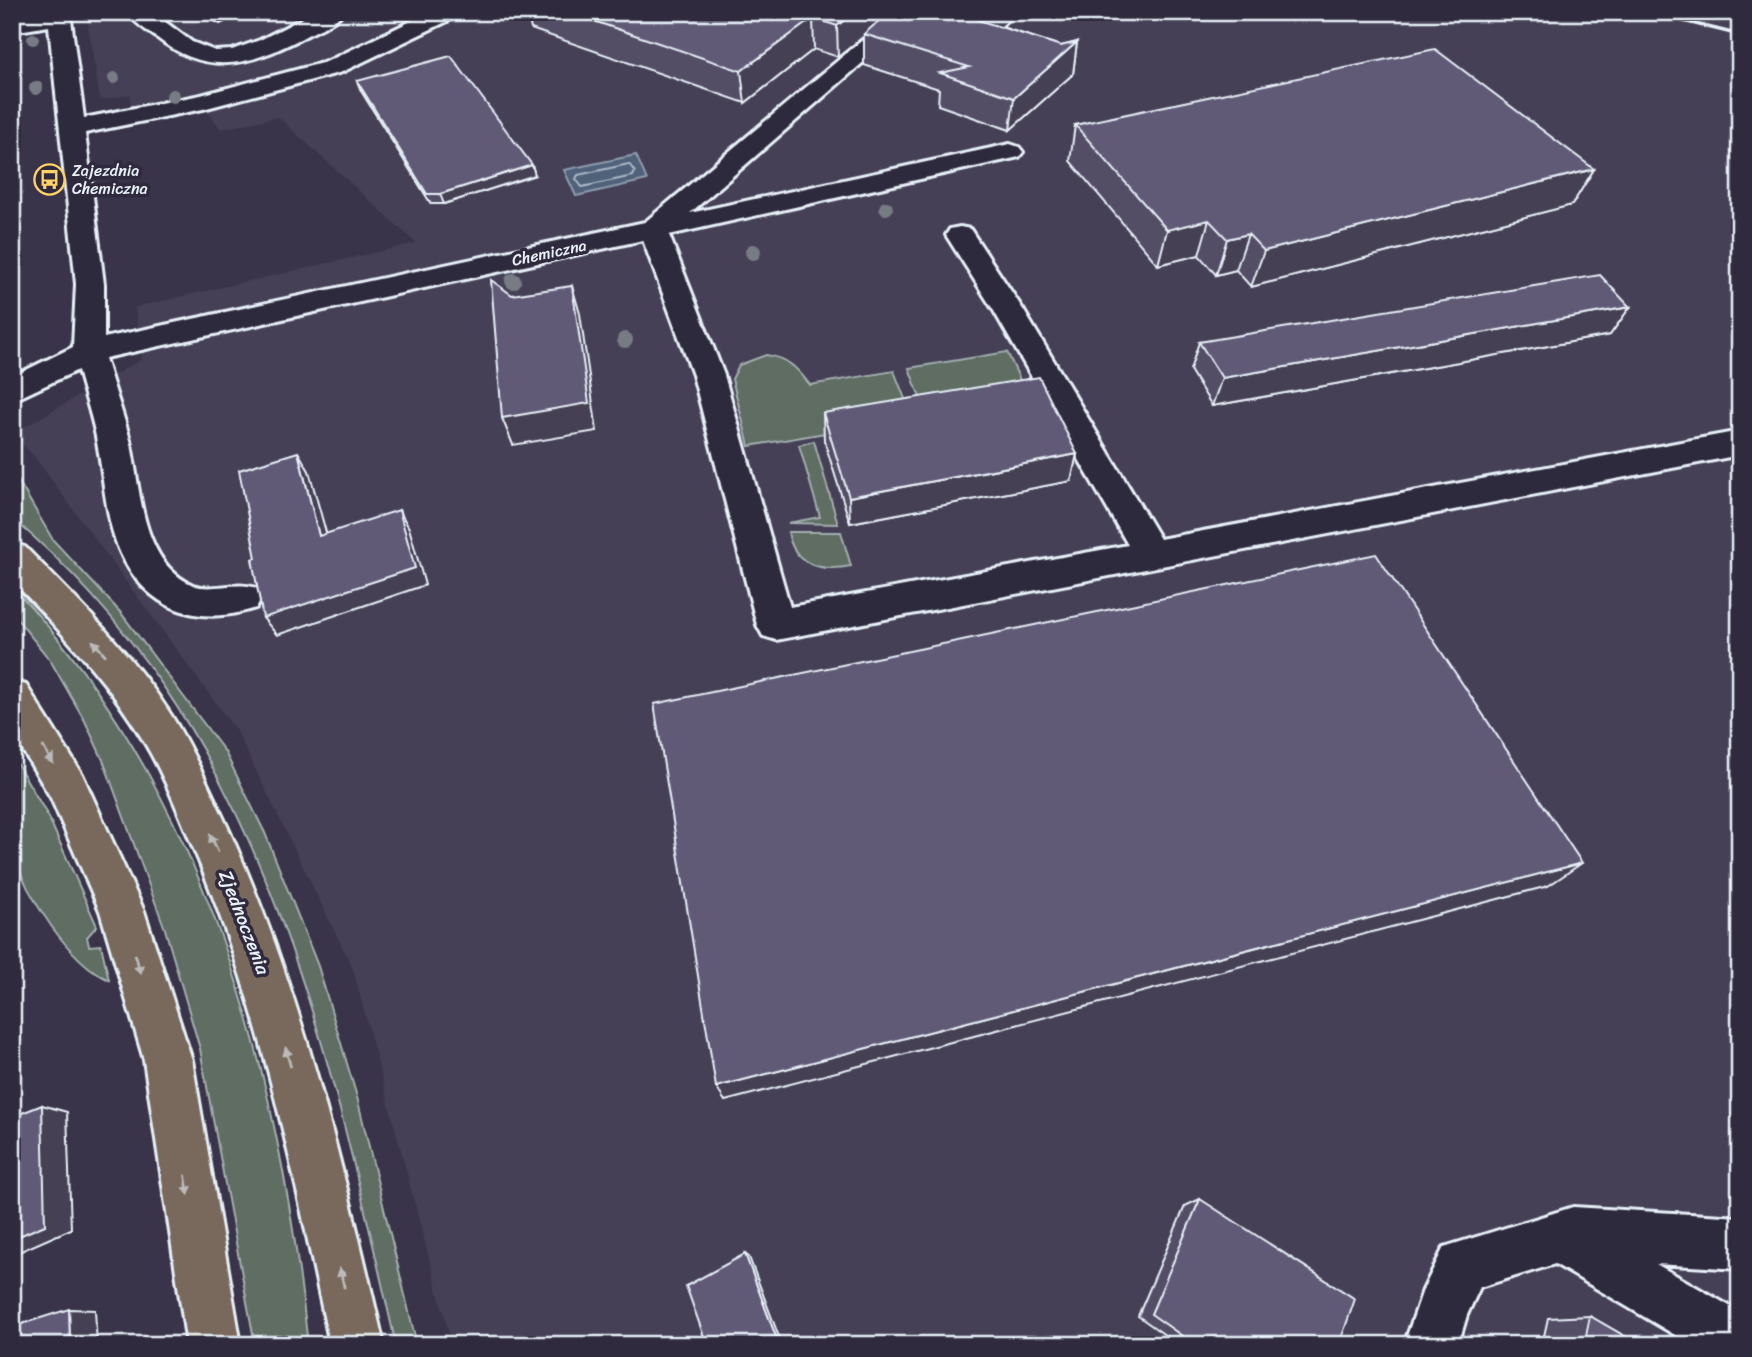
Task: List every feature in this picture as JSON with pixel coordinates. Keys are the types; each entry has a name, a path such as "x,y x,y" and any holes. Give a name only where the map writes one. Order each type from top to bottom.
{"main road":[{"name":"Zjednoczenia","path":"12,557 103,652 155,725 219,852 271,992 322,1188 357,1345"},
{"path":"12,698 67,788 122,911 168,1060 214,1345"}],"street":[{"path":"138,12 202,56 237,56 267,47 331,12"},
{"path":"73,128 203,102 334,67 448,12"},
{"path":"911,12 653,230 679,286 724,425 776,625 1740,443"},
{"path":"12,25 60,15 90,284 88,352 113,438 132,537 156,581 191,601 243,598"},
{"name":"Chemiczna","path":"12,390 88,352 1010,152"},
{"path":"960,235 1009,311 1151,554"},
{"name":"Chemiczna","path":"12,416 88,352"},
{"path":"1431,1345 1442,1309 1463,1266 1573,1233 1740,1243"},
{"path":"1558,1237 1740,1342"}],"shaded area":[{"path":"86,12 1740,12 1740,1345 452,1345 353,969 237,732 33,455 12,434 142,359 135,307 416,243 278,117 221,129 205,109 201,94 131,108 130,94 100,101"}],"green space":[{"path":"1007,352 1028,397 925,411 909,368"},
{"path":"766,355 791,365 810,385 894,371 911,414 906,419 749,446 732,379 739,365"},
{"path":"814,441 838,524 788,523 820,517 799,445"},
{"path":"12,470 53,540 121,613 225,752 265,833 318,966 357,1097 417,1345 396,1345 342,1117 310,1005 272,897 226,792 168,694 98,602 12,518"},
{"path":"788,532 841,532 851,566 830,568 811,564 796,552"},
{"path":"12,586 80,666 136,753 184,844 222,940 253,1038 277,1139 295,1242 308,1345 255,1345 200,1049 165,929 103,760 85,721 50,660 12,613"},
{"path":"12,755 48,816 97,926 87,937 89,946 101,945 109,980 94,971 64,943 39,907 19,870 10,833"}],"water":[{"path":"636,155 647,180 576,196 564,170"}],"building":[{"path":"567,12 854,12 837,26 813,18 741,71"},
{"path":"889,12 986,12 978,20 1061,46 1077,42 1014,98 940,73 969,67 864,34"},
{"path":"1435,49 1594,169 1264,251 1248,234 1227,239 1209,220 1167,230 1075,125"},
{"path":"451,56 532,165 440,194 427,194 357,81"},
{"path":"1600,275 1630,307 1222,378 1199,342"},
{"path":"491,280 512,295 572,286 589,403 502,418"},
{"path":"1039,377 1077,454 849,497 823,413"},
{"path":"298,452 319,536 399,510 415,568 263,618 252,559 256,558 239,470"},
{"path":"1376,554 1582,863 716,1087 654,704"},
{"path":"42,1105 45,1225 12,1239 12,1117"},
{"path":"1200,1199 1355,1299 1339,1345 1195,1345 1151,1314"},
{"path":"745,1254 779,1345 707,1345 686,1286"},
{"path":"69,1309 70,1345 12,1345 12,1327"},
{"path":"1590,1316 1640,1345 1584,1345"}],"railway":[{"path":"1647,12 1740,35"}],"place":[{"name":"Zajezdnia Chemiczna","path":"49,179"}]}
